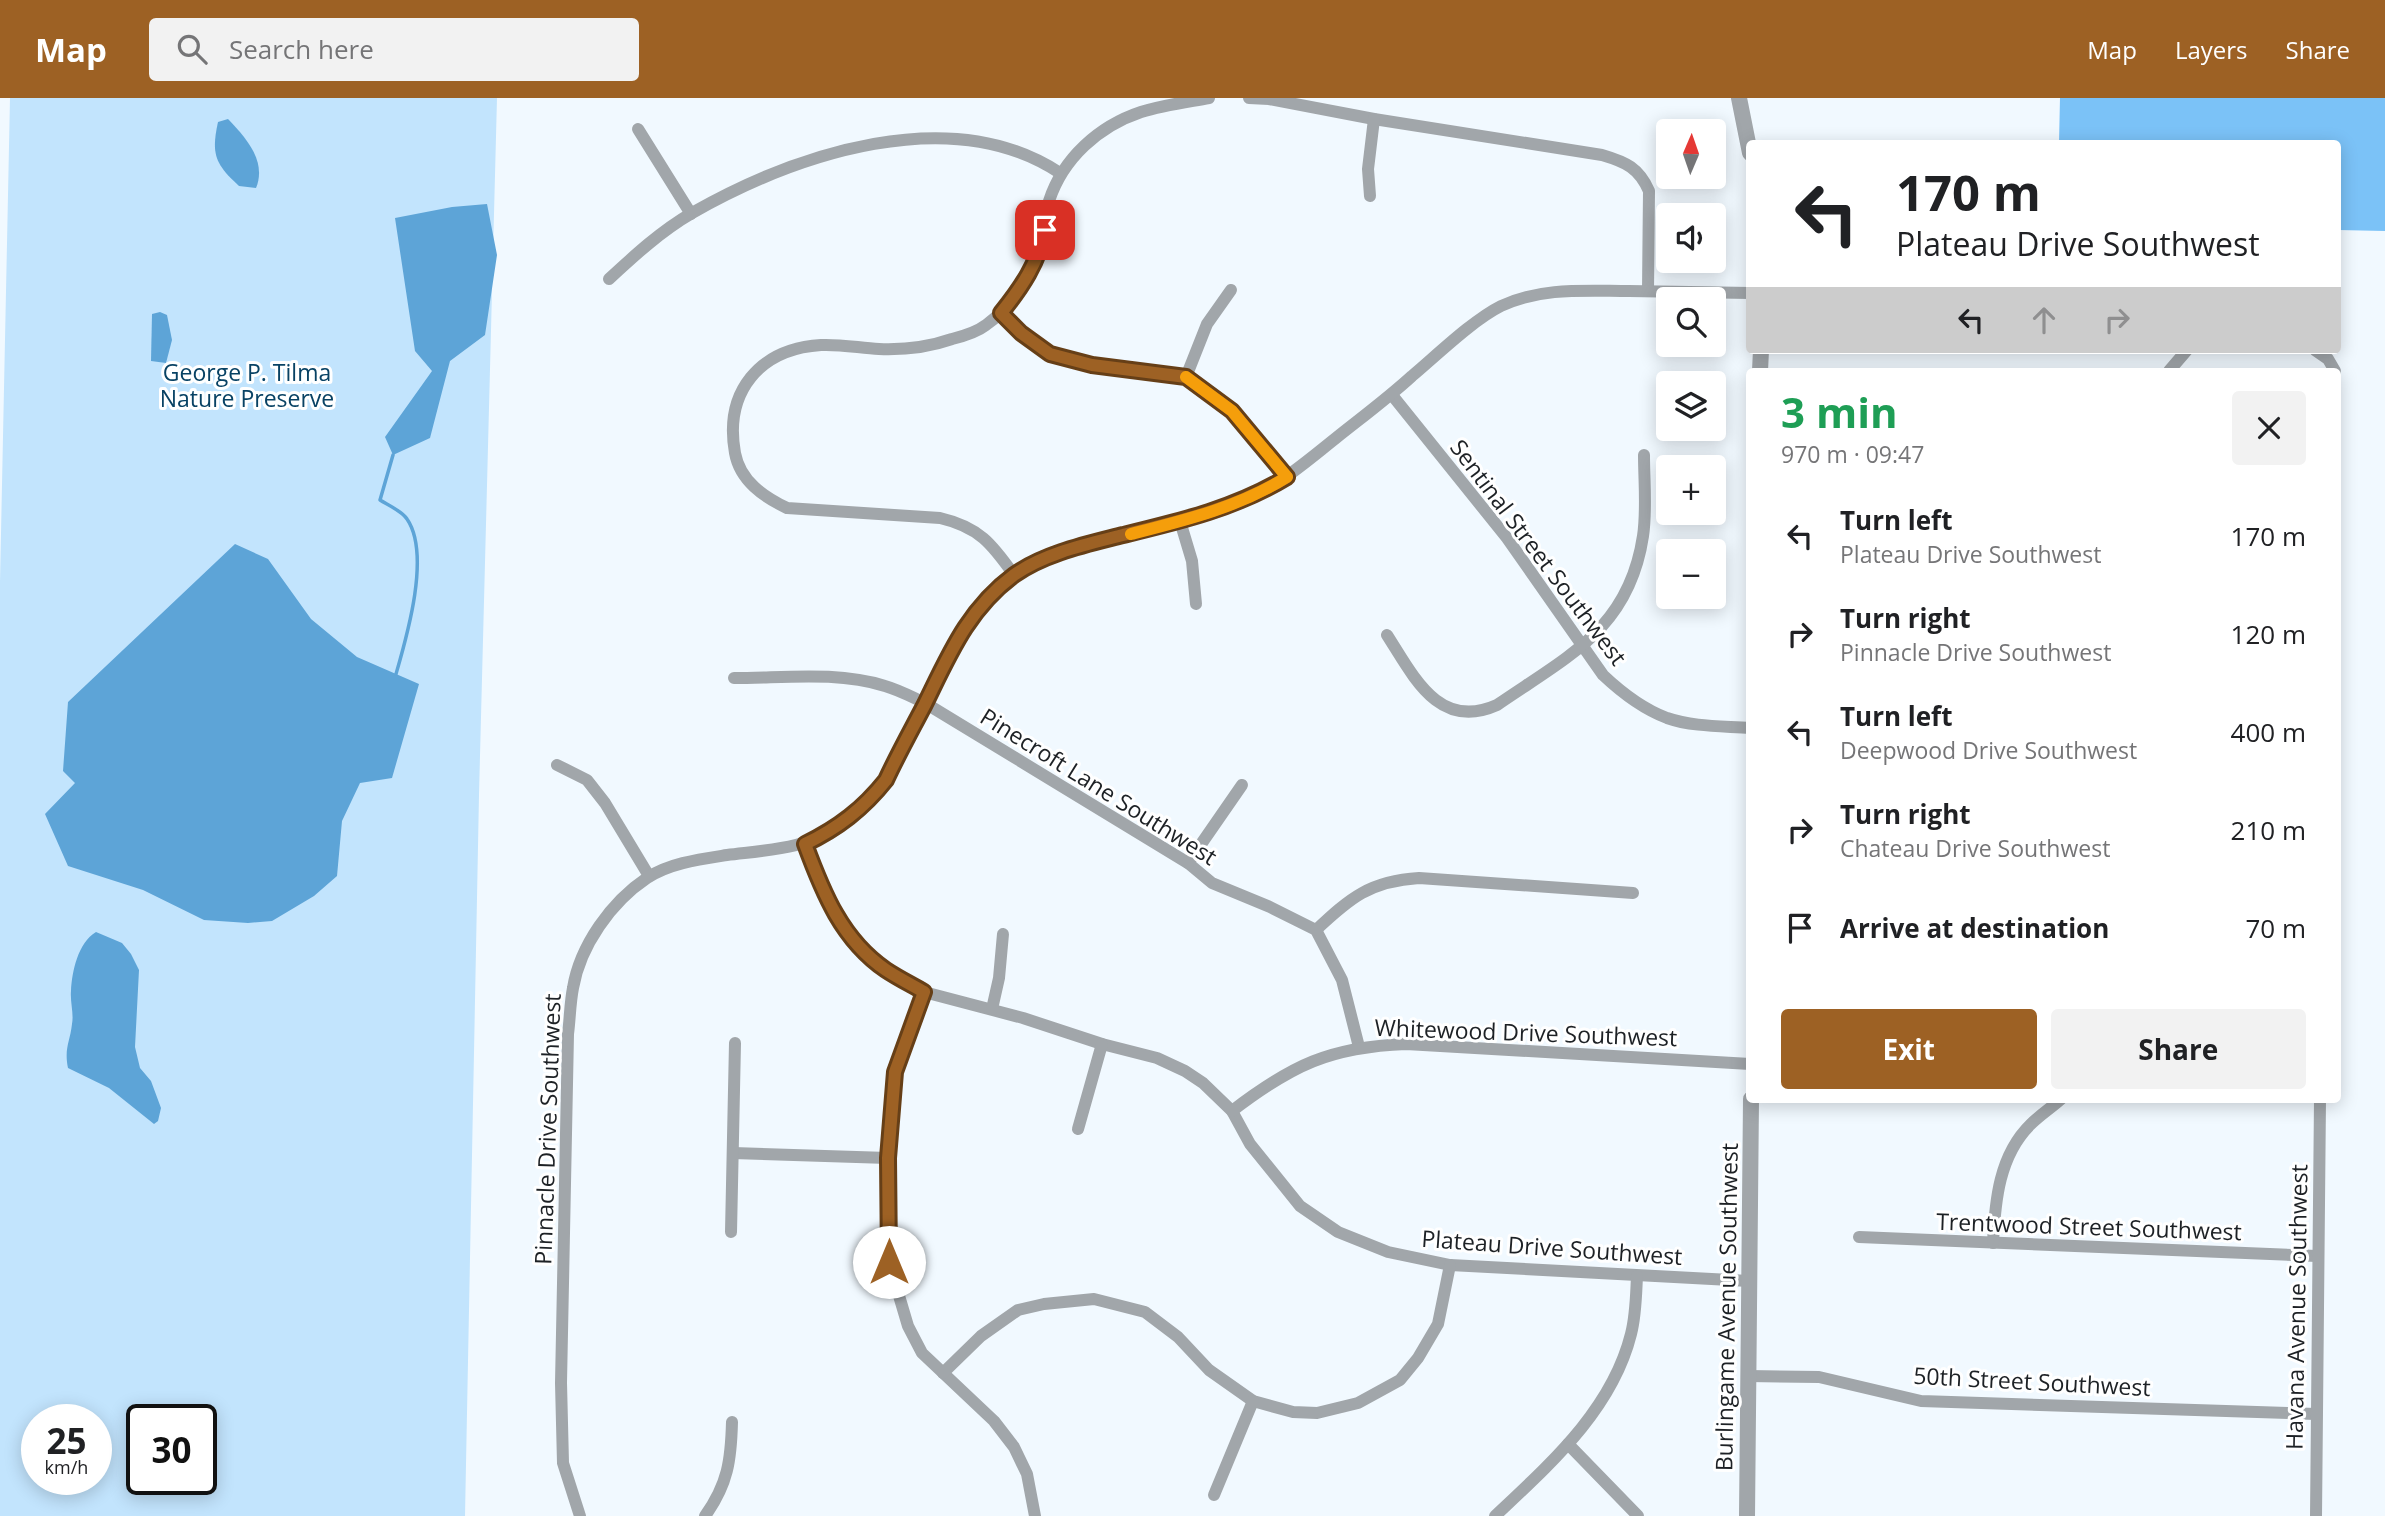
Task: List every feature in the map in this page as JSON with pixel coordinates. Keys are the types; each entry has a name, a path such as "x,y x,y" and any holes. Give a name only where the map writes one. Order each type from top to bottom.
{"street":[{"path":"1014,575 979,532 958,522 940,518 788,508 768,499 744,476 736,459 732,440 733,420 743,385 768,362 781,355 822,345 883,349 930,346 984,327 1001,313 1022,287 1036,261 1049,203 1060,173 1079,151 1123,119 1143,111 1209,98"},
{"path":"1249,98 1269,99 1374,119 1602,155 1629,163 1642,176 1649,191 1648,291"},
{"path":"1739,98 1747,140"},
{"path":"1370,196 1368,169 1374,119"},
{"path":"638,129 691,214"},
{"path":"609,279 647,244 691,214 766,175 828,155 901,141 984,141 1043,161 1060,173"},
{"path":"1186,377 1207,324 1231,290"},
{"name":"Pinnacle Drive Southwest","path":"580,1516 563,1463 561,1383 568,1034 573,985 585,948 606,918 649,876 694,860 805,844 831,832 874,795 886,780 945,658 981,606 1014,575 1043,560 1074,549 1208,514 1258,495 1287,477 1392,395 1453,340 1500,306 1533,296 1565,291 1746,293"},
{"path":"1001,313 1021,333 1050,354 1092,365 1186,377 1232,411 1287,477"},
{"path":"2172,368 2184,354"},
{"path":"2321,354 2333,368"},
{"name":"Sentinal Street Southwest","path":"1392,395 1507,538 1603,674 1622,692 1667,718 1746,728"},
{"path":"1387,635 1428,693 1444,707 1457,712 1485,710 1497,705 1584,645 1612,616 1636,575 1644,533 1644,455"},
{"path":"1180,521 1192,561 1196,604"},
{"name":"Pinecroft Lane Southwest","path":"734,678 849,679 885,686 925,703 1188,863 1212,883 1316,930"},
{"path":"557,765 587,780 605,803 649,876"},
{"path":"1188,863 1242,785"},
{"name":"Plateau Drive Southwest","path":"805,844 820,886 833,911 851,939 886,970 924,992 992,1009 1102,1044 1157,1058 1185,1071 1203,1083 1232,1111 1267,1168 1300,1206 1338,1232 1388,1252 1450,1265 1749,1281"},
{"path":"1359,1047 1342,980 1316,930 1358,893 1400,879 1419,878 1633,893"},
{"path":"992,1009 999,978 1003,934"},
{"path":"924,992 895,1072 888,1158 889,1262 908,1326 922,1353 994,1421 1014,1447 1027,1474 1035,1516"},
{"path":"731,1232 735,1043"},
{"path":"1079,1129 1102,1044"},
{"name":"Whitewood Drive Southwest","path":"1232,1111 1278,1077 1306,1063 1359,1047 1406,1044 1746,1063"},
{"name":"Burlingame Avenue Southwest","path":"1747,1516 1751,1103"},
{"path":"1993,1243 1995,1202 2006,1161 2030,1124 2056,1103"},
{"name":"Havana Avenue Southwest","path":"2316,1516 2320,1103"},
{"path":"733,1153 888,1158"},
{"name":"Trentwood Street Southwest","path":"1859,1237 2318,1256"},
{"path":"943,1373 981,1336 1018,1310 1094,1298 1145,1312 1178,1337 1209,1370 1253,1401 1293,1412 1317,1413 1358,1404 1400,1380 1418,1358 1438,1324 1450,1265"},
{"path":"1495,1516 1568,1444 1600,1405 1618,1370 1631,1335 1637,1276"},
{"name":"50th Street Southwest","path":"1748,1376 1819,1377 1921,1401 2316,1413"},
{"path":"1214,1495 1253,1401"},
{"path":"705,1516 717,1499 728,1472 733,1422"},
{"path":"1568,1444 1639,1516"}],"green space":[{"name":"George P. Tilma Nature Preserve","path":"10,98 497,98 479,795 465,1516 0,1516 0,582"}],"shaded area":[{"path":"2060,98 2385,98 2385,231 2341,230 2341,140 2059,140"},
{"path":"228,119 248,142 257,159 259,178 256,188 239,186 217,158 215,142 218,122"},
{"path":"487,204 497,255 485,335 450,361 430,438 393,455 385,437 432,371 415,351 395,218 452,207"},
{"path":"160,312 167,315 172,340 166,363 151,361 152,314"},
{"path":"235,544 268,559 311,619 357,657 419,684 392,778 360,783 342,821 337,876 314,896 272,921 248,923 204,920 143,890 68,866 45,814 75,783 63,771 68,702"},
{"path":"96,932 122,943 139,970 135,1047 140,1068 151,1081 161,1108 158,1121 154,1124 109,1088 68,1068 73,975 80,950"}],"waterway":[{"path":"393,455 380,500 405,516 414,534 417,553 415,595 396,674"}],"slow traffic":[{"path":"1131,534 1208,514 1258,495 1287,477 1232,411 1186,377"}],"route":[{"path":"889,1262 888,1158 895,1072 924,992 886,970 851,939 820,886 805,844 844,823 859,811 886,780 945,658 981,606 1014,575 1043,560 1074,549 1208,514 1258,495 1287,477 1232,411 1186,377 1092,365 1050,354 1021,333 1001,313 1022,287 1036,261 1045,230"}]}
